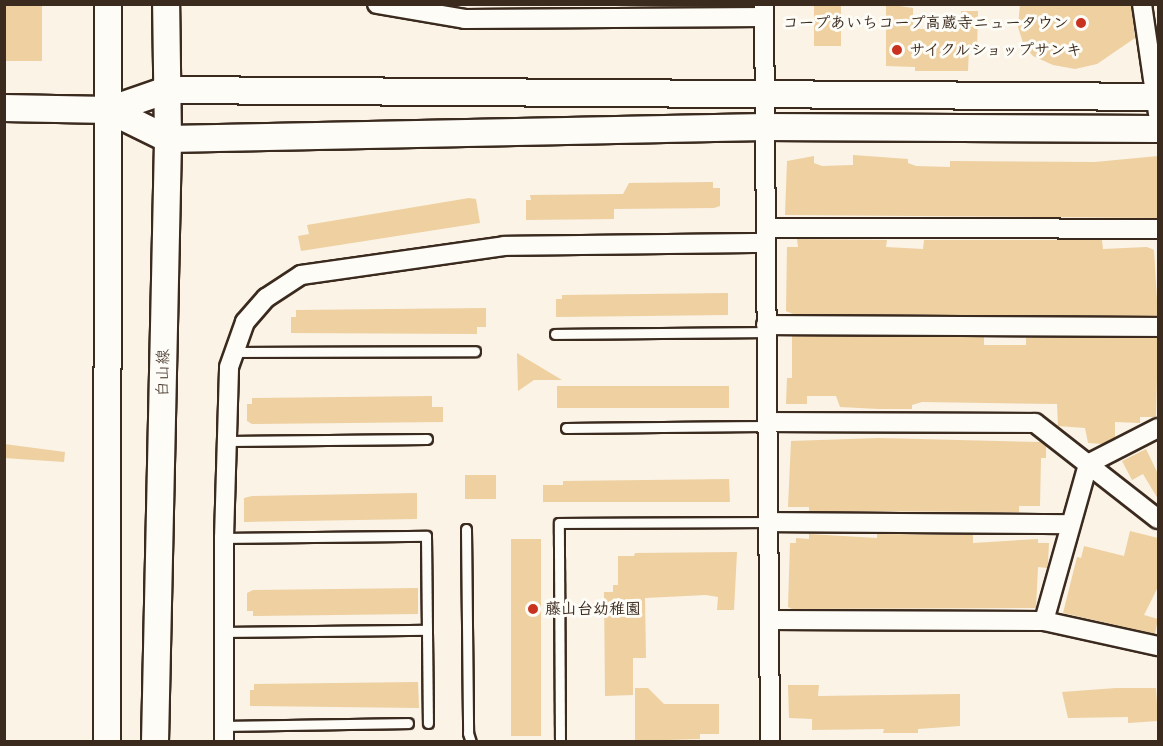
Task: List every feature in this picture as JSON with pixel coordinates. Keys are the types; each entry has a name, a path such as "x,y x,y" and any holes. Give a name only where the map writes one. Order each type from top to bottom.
{"street":[{"path":"107,741 108,4"},
{"name":"白山線","path":"155,741 168,139 166,4"},
{"path":"376,4 465,19 764,11 770,741"},
{"path":"4,108 109,110 168,90 764,94 1157,103 1142,4"},
{"path":"109,110 168,139 765,127 1158,129"},
{"path":"225,734 224,538 229,367 245,322 266,298 302,275 504,246 766,236 1158,229"},
{"path":"767,328 1158,327"},
{"path":"767,424 1035,423 1158,519"},
{"path":"1044,621 1068,524 1088,464 1158,428"},
{"path":"768,522 1068,524"},
{"path":"769,620 1044,621 1158,646"}],"lane":[{"path":"555,334 767,328"},
{"path":"233,352 475,351"},
{"path":"566,428 767,424"},
{"path":"228,441 427,439"},
{"path":"560,741 559,523 768,522"},
{"path":"466,529 468,733 471,741"},
{"path":"224,538 426,536 428,723"},
{"path":"225,632 427,630"},
{"path":"225,734 408,723"}],"building":[{"path":"4,4 42,4 42,61 4,61"},
{"path":"814,4 841,4 841,46 814,46"},
{"path":"886,4 913,8 913,29 960,29 961,11 978,11 977,49 969,49 968,71 915,71 915,67 886,66"},
{"path":"1020,4 1131,4 1135,38 1097,64 1075,69 1053,65 1033,56 1024,46 1018,27"},
{"path":"853,155 908,159 908,163 916,166 950,167 950,161 1095,162 1158,156 1158,218 785,215 787,161 814,156 814,163 822,166 853,165"},
{"path":"713,182 713,188 720,188 720,206 714,208 614,209 614,219 526,220 526,200 531,200 530,195 623,194 629,183"},
{"path":"469,198 476,199 480,223 301,251 298,236 309,234 307,225"},
{"path":"797,239 887,240 886,247 923,249 924,240 1102,240 1103,249 1147,247 1154,250 1158,316 793,314 786,311 787,247 798,247"},
{"path":"728,293 728,315 556,317 556,299 562,299 562,295"},
{"path":"486,308 486,327 477,327 477,334 291,333 291,317 296,317 296,310"},
{"path":"792,336 984,337 984,345 1026,345 1026,338 1158,338 1156,417 1140,417 1140,423 1115,422 1115,438 1103,444 1088,443 1085,428 1058,426 1057,404 922,402 912,405 912,409 879,409 840,407 836,396 807,396 807,404 786,404 787,378 792,378"},
{"path":"517,353 562,380 534,380 518,391"},
{"path":"557,386 729,386 729,408 557,408"},
{"path":"432,396 432,407 443,407 443,422 252,424 247,421 247,404 252,404 252,398"},
{"path":"879,438 1040,442 1046,446 1046,458 1041,458 1040,506 1019,506 1019,512 809,511 809,507 788,507 791,441"},
{"path":"4,444 65,452 64,462 4,458"},
{"path":"1146,449 1158,474 1158,499 1143,474 1132,480 1122,461"},
{"path":"465,475 496,475 496,499 465,499"},
{"path":"729,479 730,502 543,502 543,485 563,485 563,481"},
{"path":"417,493 417,519 244,522 244,498 252,496"},
{"path":"1130,531 1158,538 1158,587 1144,615 1158,619 1155,634 1063,613 1077,557 1081,558 1084,546 1124,556"},
{"path":"809,534 877,538 877,534 973,535 973,543 1038,539 1038,543 1049,543 1048,563 1047,568 1038,567 1036,608 792,609 788,607 790,543 796,543 796,538 809,539"},
{"path":"511,539 541,539 541,736 511,736"},
{"path":"737,552 734,610 717,610 718,597 706,595 645,598 646,658 633,658 633,695 605,696 604,592 613,592 613,585 618,585 618,556 634,556 635,553"},
{"path":"418,588 418,614 253,616 253,611 247,611 247,593 253,590"},
{"path":"418,682 419,708 250,706 250,690 254,690 254,684"},
{"path":"788,685 819,685 818,696 960,694 960,726 918,729 918,733 883,733 884,729 812,730 812,719 789,718"},
{"path":"635,688 648,688 664,704 719,704 719,734 700,734 700,739 635,741"},
{"path":"1156,688 1158,721 1128,723 1128,717 1068,718 1062,692"}],"place":[{"name":"コープあいちコープ高蔵寺ニュータウン","path":"1081,23"},
{"name":"サイクルショップサンキ","path":"897,50"},
{"name":"藤山台幼稚園","path":"533,609"}]}
